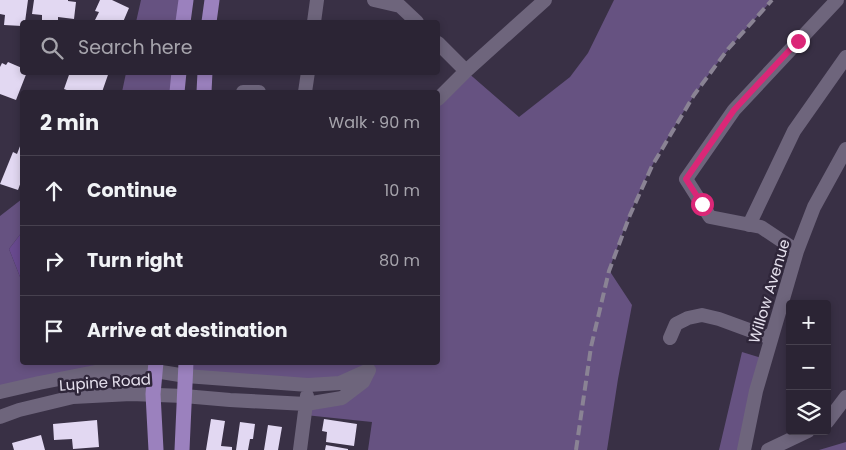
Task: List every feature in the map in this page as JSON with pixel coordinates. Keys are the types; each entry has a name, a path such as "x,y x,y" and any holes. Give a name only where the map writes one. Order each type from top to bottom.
{"main road":[{"path":"183,20 186,0"},
{"path":"210,20 212,0"},
{"path":"177,90 179,75"},
{"path":"204,90 205,75"},
{"path":"156,367 153,394 156,450"},
{"path":"182,450 186,369"}],"street":[{"path":"314,20 317,0"},
{"path":"374,0 400,6 415,20"},
{"path":"440,97 545,0"},
{"path":"797,251 761,227 710,216 686,179 734,110 837,0"},
{"path":"440,45 466,71"},
{"path":"749,224 794,131 846,57"},
{"path":"305,90 308,75"},
{"name":"Willow Avenue","path":"744,450 756,391 797,251 814,207 846,149"},
{"path":"670,338 676,324 688,318 702,315 719,319 771,338"},
{"name":"Lupine Road","path":"0,392 95,372 156,367 186,369 308,385 340,383 371,366"},
{"name":"Lupine Road","path":"0,417 19,410 73,398 131,394 306,404 342,398 363,382 371,366"},
{"path":"300,450 308,385"},
{"path":"831,417 846,397"},
{"path":"768,450 800,435"}],"shaded area":[{"path":"141,0 186,0 183,20 136,20"},
{"path":"614,0 772,0 718,62 679,119 640,190 609,270 632,305 607,450 368,450 372,422 305,415 306,404 342,398 363,382 340,383 186,376 186,365 440,365 440,97 466,71 519,117 570,77 588,53"},
{"path":"126,75 179,75 177,90 122,90"},
{"path":"20,201 20,235 9,249 20,277 20,365 156,365 155,371 95,372 0,392 0,216"},
{"path":"20,235 20,277 9,249"},
{"path":"742,352 765,359 744,450 719,450"},
{"path":"846,442 846,450 819,450"}],"building":[{"path":"0,0 28,0 25,20 20,20 20,26 4,25 5,15 0,14"},
{"path":"34,0 68,0 76,2 74,19 58,17 58,20 42,20 42,15 32,14"},
{"path":"100,0 112,0 129,8 124,20 95,20 99,12 95,11"},
{"path":"8,62 20,67 20,75 26,75 16,100 0,94 0,67 2,63 6,65"},
{"path":"69,75 108,75 103,90 64,89"},
{"path":"20,146 20,184 18,190 0,184 13,152 17,154"},
{"path":"211,419 225,421 221,446 232,447 232,450 206,450"},
{"path":"324,419 357,424 354,446 326,442 327,432 322,431"},
{"path":"97,420 99,447 73,449 72,439 54,440 53,424"},
{"path":"240,422 255,424 253,439 250,439 248,450 236,450"},
{"path":"268,425 282,427 278,450 264,450"},
{"path":"41,435 45,450 14,450 12,443"},
{"path":"326,445 348,449 348,450 325,450"}],"railway":[{"path":"576,450 591,347 609,271 630,215 652,166 694,95 728,49 772,0"}],"route":[{"path":"702,204 686,179 734,110 798,41"}]}
